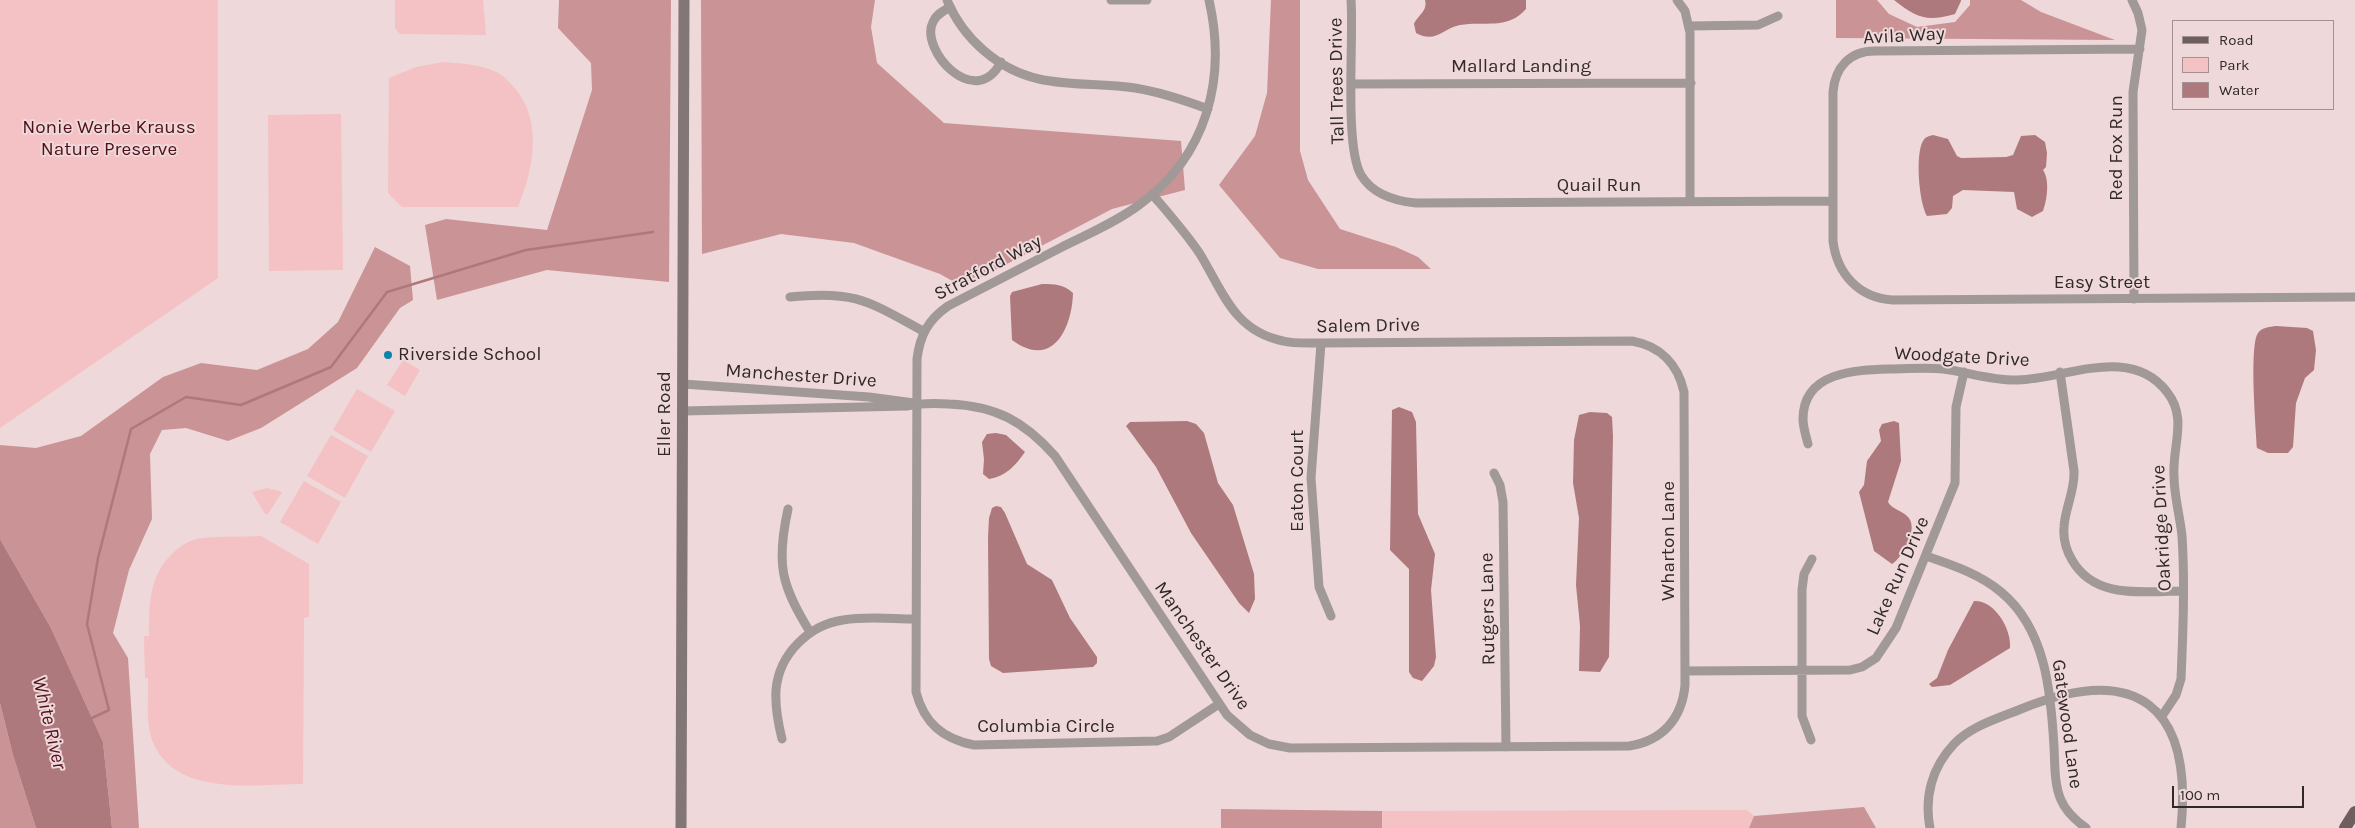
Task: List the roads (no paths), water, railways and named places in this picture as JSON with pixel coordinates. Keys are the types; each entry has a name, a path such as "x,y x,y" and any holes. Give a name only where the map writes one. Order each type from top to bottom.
{"main road":[{"path":"2345,828 2355,812"}],"street":[{"name":"Eller Road","path":"681,828 684,0"},
{"path":"1112,0 1147,0"},
{"name":"Stratford Way","path":"916,665 917,358 919,341 923,331 937,314 948,306 1117,218 1152,194 1184,161 1202,126 1215,84 1217,60 1214,23 1209,0"},
{"name":"Tall Trees Drive","path":"1352,0 1353,151 1359,171 1371,186"},
{"path":"1677,0 1685,11 1690,26 1690,201"},
{"name":"Red Fox Run","path":"2132,0 2141,22 2140,48 2132,92 2134,299"},
{"path":"1001,62 990,78 980,82 963,78 945,63 934,47 930,31 935,18 949,3 975,43 1001,62 1021,73 1040,79 1134,88 1208,109"},
{"path":"1690,26 1758,25 1778,16"},
{"name":"Avila Way","path":"1853,285 1841,270 1834,251 1832,201 1834,86 1840,68 1854,55 1875,50 2140,48"},
{"name":"Mallard Landing","path":"1352,84 1691,83"},
{"name":"Quail Run","path":"1371,186 1389,198 1416,203 1832,201"},
{"name":"Salem Drive","path":"1152,194 1188,237 1234,313 1254,331 1278,340 1321,343 1617,340 1640,342 1655,349"},
{"name":"Easy Street","path":"1853,285 1878,298 1893,300 2355,297"},
{"path":"790,297 823,293 855,297 923,331"},
{"name":"Eaton Court","path":"1321,343 1311,456 1311,486 1319,586 1331,616"},
{"name":"Wharton Lane","path":"1655,349 1675,368 1684,392 1685,693 1679,714 1659,735"},
{"name":"Oakridge Drive","path":"2060,372 2081,368 2132,369 2153,378 2172,399 2179,418 2174,477 2182,536 2181,679 2176,695 2162,716"},
{"name":"Woodgate Drive","path":"1808,444 1803,417 1810,396 1825,380 1850,370 1940,369 2017,380 2060,372"},
{"name":"Lake Run Drive","path":"1685,671 1850,670 1862,667 1876,658 1896,628 1955,483 1956,407 1964,372"},
{"path":"2060,372 2074,471 2073,487 2064,528 2068,554 2076,568 2088,580 2108,589 2182,591"},
{"name":"Manchester Drive","path":"683,384 907,400 917,404"},
{"name":"Manchester Drive","path":"683,411 907,406 917,404 964,405 987,409 1012,418 1042,440 1055,456 1219,704 1235,724 1250,735 1269,744 1290,748 1629,746 1646,742 1659,735"},
{"name":"Rutgers Lane","path":"1494,473 1500,485 1503,502 1506,746"},
{"path":"788,510 782,544 783,577 788,595 810,632"},
{"name":"Gatewood Lane","path":"1926,556 1982,578 2014,604 2038,646 2050,697 2058,792 2071,815 2086,828"},
{"path":"1811,740 1802,716 1802,671 1803,582 1812,559"},
{"path":"782,739 776,700 778,680 787,656 810,632 843,620 916,619"},
{"name":"Columbia Circle","path":"916,665 916,692 919,705 928,722 939,732 956,742 974,745 1157,741 1170,737 1219,704"},
{"path":"1930,828 1928,795 1934,774 1943,757 1955,742 1972,730 2050,697 2097,690 2115,691 2139,700 2162,716 2173,735 2179,752 2181,828"}],"water":[{"path":"1425,0 1526,0 1526,9 1519,16 1511,20 1460,25 1429,37 1416,33 1414,24 1424,10"},
{"path":"1894,0 1961,1 1955,14 1929,18 1909,11"},
{"path":"1933,135 1948,139 1957,156 1961,158 2006,157 2013,155 2021,136 2035,135 2045,142 2047,153 2046,167 2043,170 2047,179 2047,196 2043,211 2032,217 2017,209 2014,192 1963,190 1953,196 1952,208 1947,214 1927,216 1920,190 1919,156 1924,140"},
{"path":"1042,284 1059,285 1073,293 1069,319 1064,331 1058,341 1049,348 1039,350 1026,348 1012,340 1010,296 1012,292"},
{"path":"2276,326 2307,328 2313,331 2316,350 2314,370 2305,378 2296,403 2293,447 2288,453 2268,453 2257,448 2253,370 2255,341 2258,333 2262,330"},
{"path":"1399,407 1412,412 1416,422 1418,514 1435,554 1431,590 1436,657 1434,666 1422,681 1413,678 1409,672 1409,569 1390,550 1392,410"},
{"path":"1590,412 1607,413 1612,417 1613,436 1609,657 1600,672 1579,671 1580,626 1576,585 1579,518 1573,483 1574,440 1579,415"},
{"path":"1187,421 1196,424 1204,433 1218,483 1233,505 1254,574 1255,599 1249,613 1239,603 1191,533 1156,467 1126,426 1130,422"},
{"path":"1894,421 1899,423 1901,461 1888,502 1892,507 1907,516 1911,521 1912,527 1909,542 1901,555 1892,564 1874,551 1859,492 1864,485 1867,461 1881,441 1879,430 1882,424"},
{"path":"987,434 1006,435 1025,452 1010,470 1000,476 989,479 983,474 982,442"},
{"path":"996,506 1001,507 1005,513 1027,564 1052,580 1070,618 1097,657 1097,663 1093,667 1003,673 991,666 989,659 988,537 989,518 992,508"},
{"name":"White River","path":"0,539 51,628 103,742 112,828 36,828 13,755 0,703"},
{"path":"1974,601 1989,605 2001,617 2008,633 2010,648 1950,685 1932,687 1929,684 1937,678 1948,650"}],"waterway":[{"path":"90,719 109,710 87,624 98,558 131,429 186,397 241,405 331,367 387,292 526,250 653,232"}],"place":[{"name":"Riverside School","path":"388,355"}],"park label":[{"name":"Nonie Werbe Krauss Nature Preserve","path":"109,139"}]}
